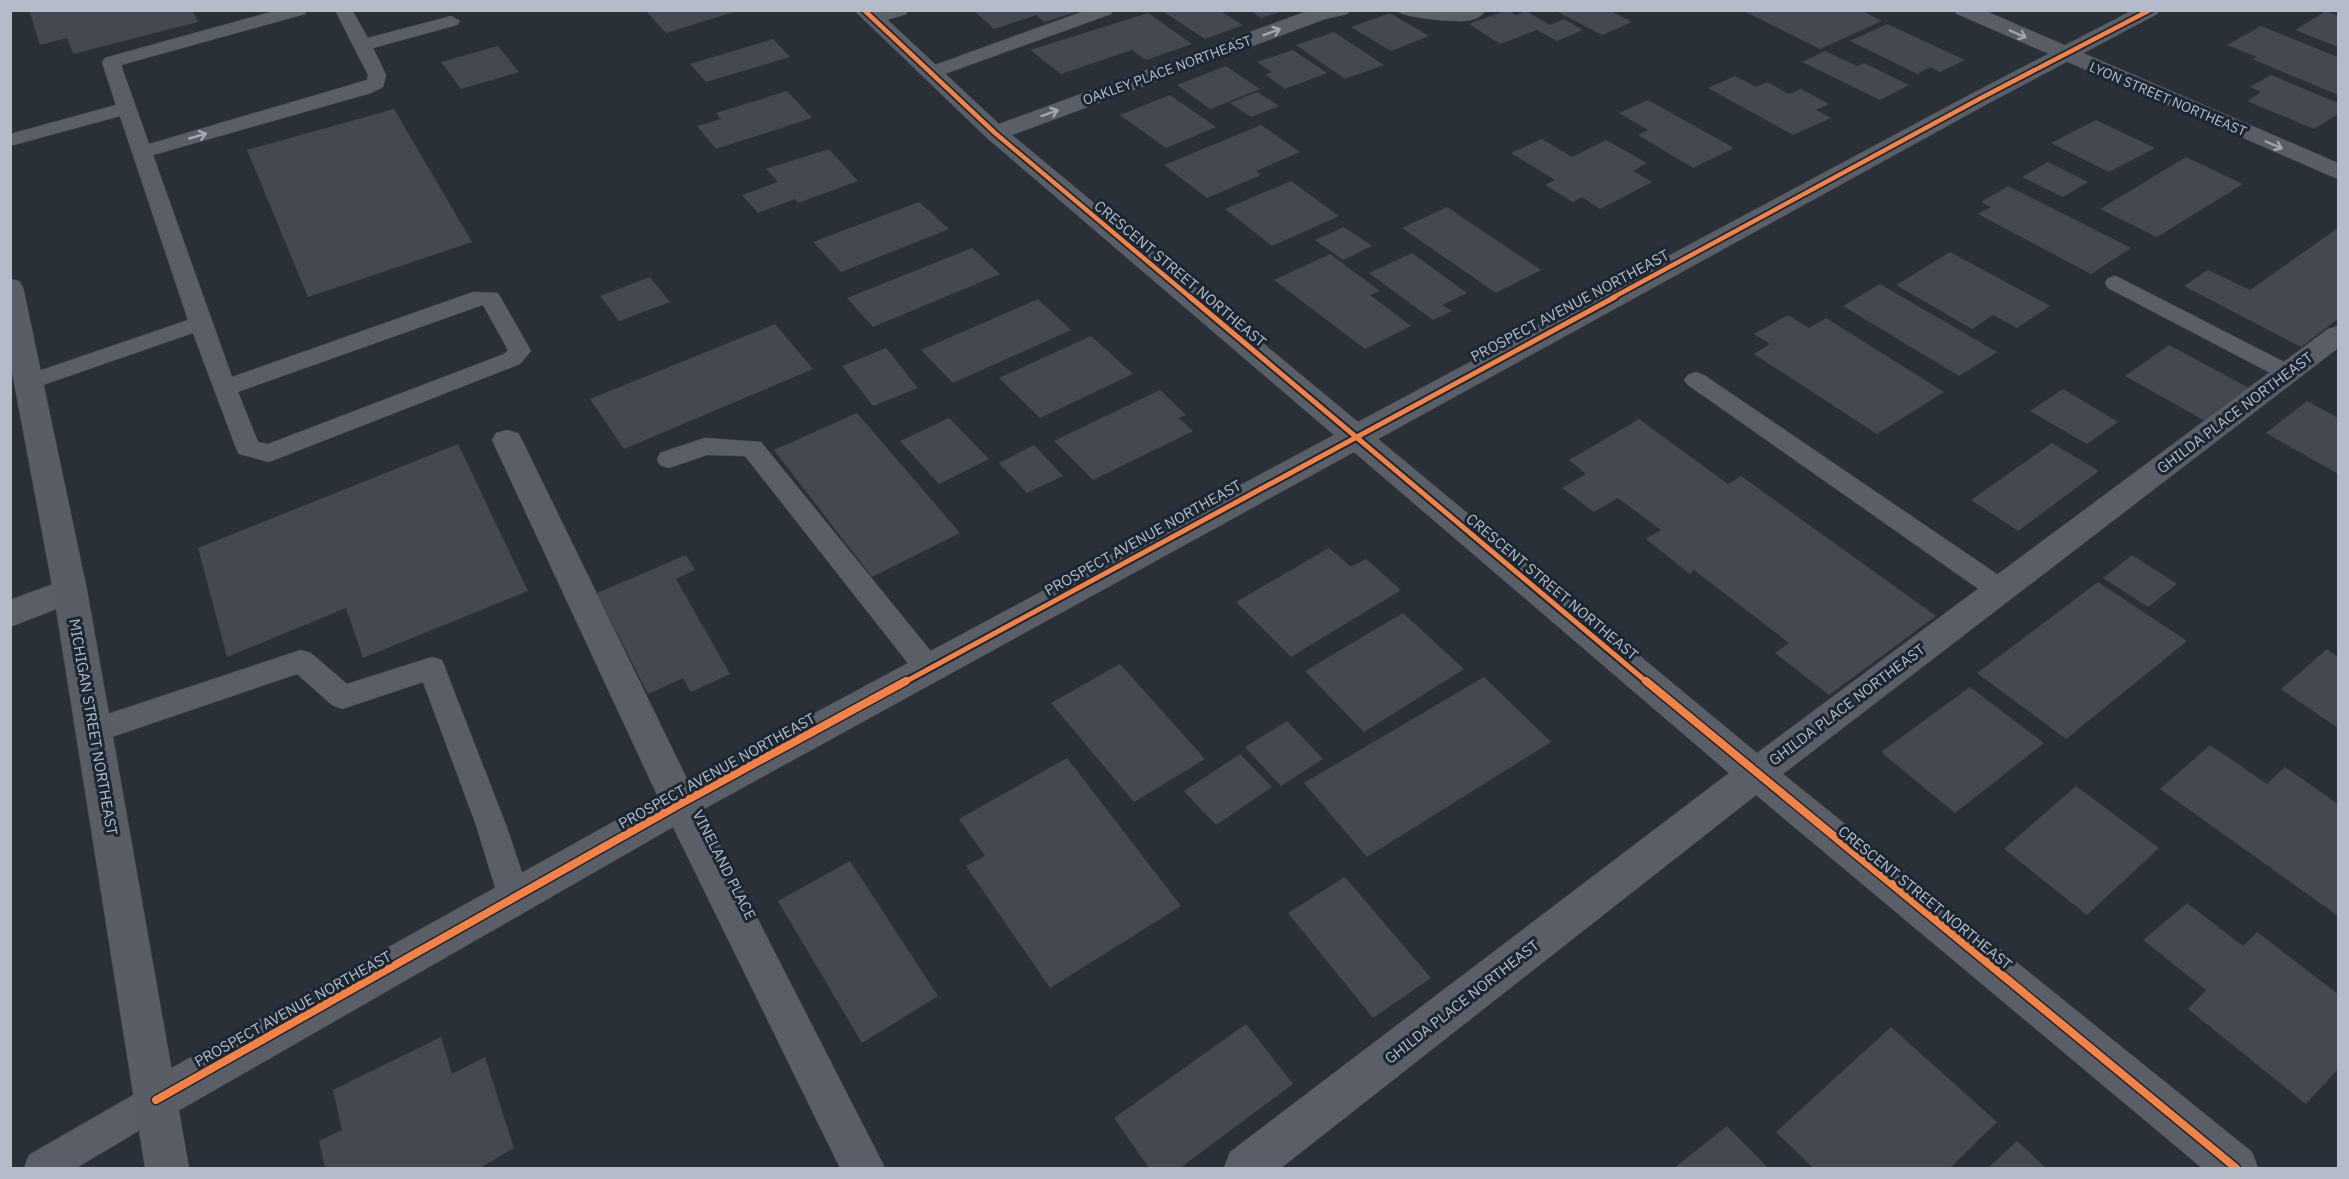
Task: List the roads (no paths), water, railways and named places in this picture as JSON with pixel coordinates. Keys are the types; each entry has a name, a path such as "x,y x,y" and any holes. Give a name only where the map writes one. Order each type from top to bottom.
{"main road":[{"name":"LYON STREET NORTHEAST","path":"1964,10 2338,172"},
{"name":"MICHIGAN STREET NORTHEAST","path":"10,287 22,373 70,590 167,1168"}],"street":[{"name":"OAKLEY PLACE NORTHEAST","path":"994,133 1320,14 1340,10"},
{"path":"1406,10 1464,15 1476,10"},
{"name":"PROSPECT AVENUE NORTHEAST","path":"156,1100 680,804 928,668 2062,54 2150,10"},
{"name":"CRESCENT STREET NORTHEAST","path":"879,13 930,73 994,133 1756,774 2236,1168"},
{"name":"GHILDA PLACE NORTHEAST","path":"1246,1168 1756,774 2338,335"},
{"name":"VINELAND PLACE","path":"507,440 680,804 863,1168"},
{"path":"10,614 70,590"}],"lane":[{"path":"225,388 473,298 490,298 519,351 512,359 269,453 248,448 200,323 111,62 236,18 299,10"},
{"path":"142,152 364,89 376,82 377,75 343,10"},
{"path":"930,73 1105,10"},
{"path":"363,45 451,21"},
{"path":"10,140 127,108"},
{"path":"2116,283 2288,373"},
{"path":"22,373 200,323"},
{"path":"1696,380 2000,590"},
{"path":"669,459 705,446 752,448 928,668"},
{"path":"94,731 301,661 342,697 432,668 491,825 514,897"},
{"path":"42,1168 156,1100"}]}
